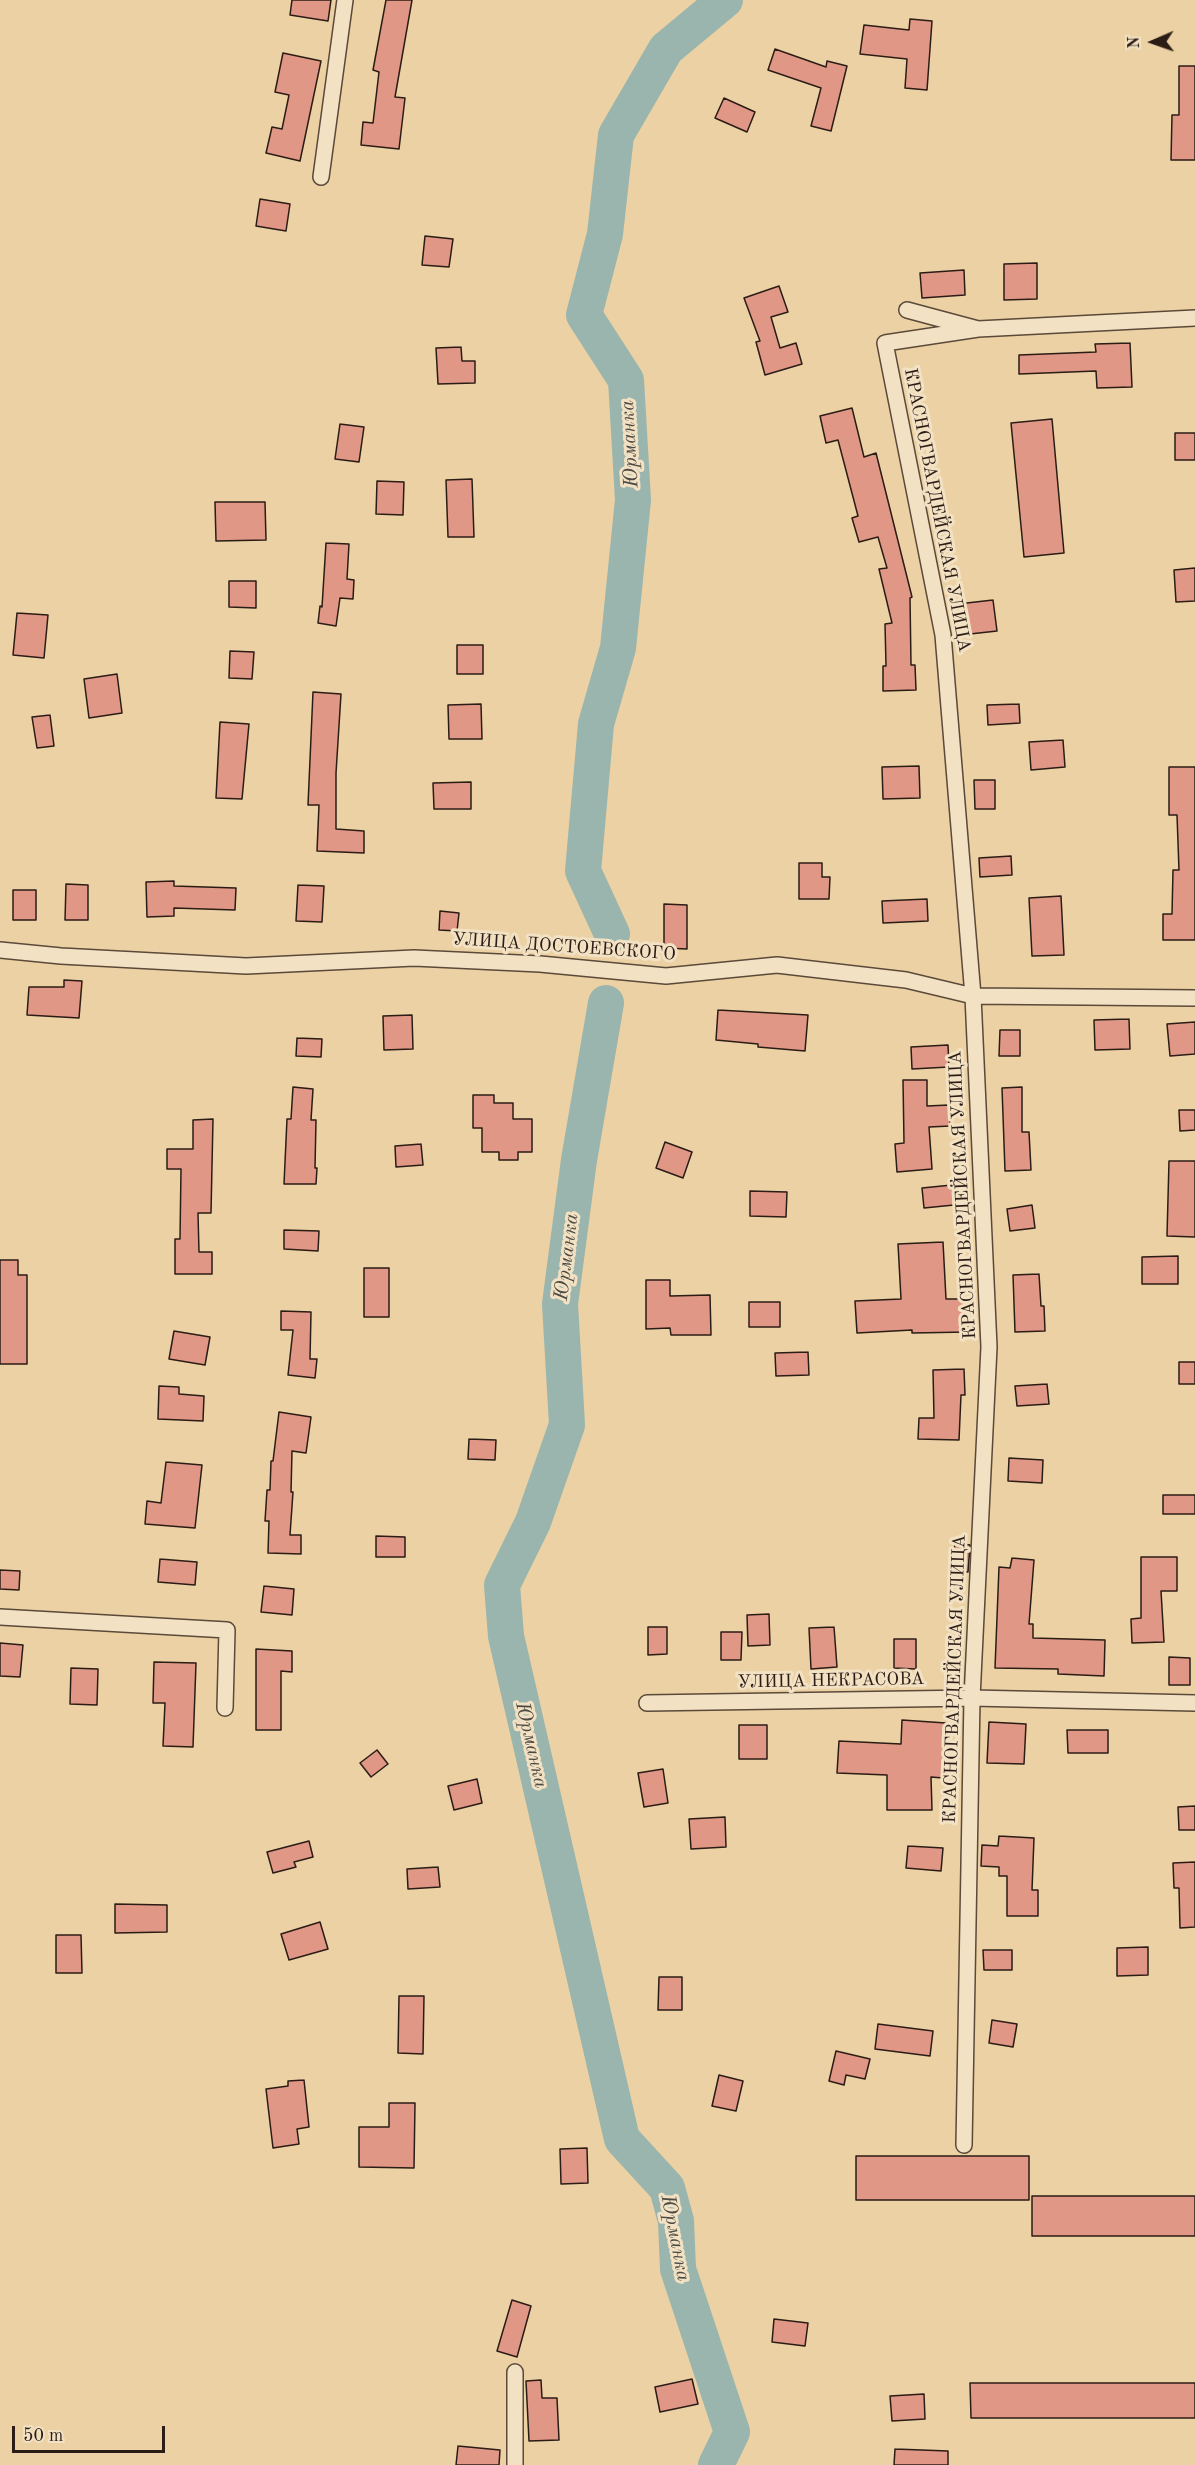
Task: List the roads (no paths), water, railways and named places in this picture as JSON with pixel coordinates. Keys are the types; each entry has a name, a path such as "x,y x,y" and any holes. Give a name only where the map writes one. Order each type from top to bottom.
{"street":[{"path":"321,177 345,0"},
{"path":"907,310 978,329 1195,318"},
{"name":"КРАСНОГВАРДЕЙСКАЯ УЛИЦА","path":"964,2145 972,1698 990,1347 974,996 944,635 885,343 978,329"},
{"name":"УЛИЦА ДОСТОЕВСКОГО","path":"0,950 61,956 246,966 414,958 540,964 666,976 777,965 906,980 974,996 1195,998"},
{"path":"0,1617 227,1630 225,1708"},
{"name":"УЛИЦА НЕКРАСОВА","path":"647,1703 972,1698 1195,1703"},
{"path":"515,2372 515,2465"}],"waterway":[{"name":"Юрманка","path":"612,934 583,871 596,724 618,648 633,500 626,380 584,315 605,234 616,135 666,49 725,0"},
{"name":"Юрманка","path":"606,1003 579,1160 560,1304 567,1425 533,1522 502,1585 506,1636 622,2139 667,2188 676,2221 678,2269 732,2432 716,2465"}]}
